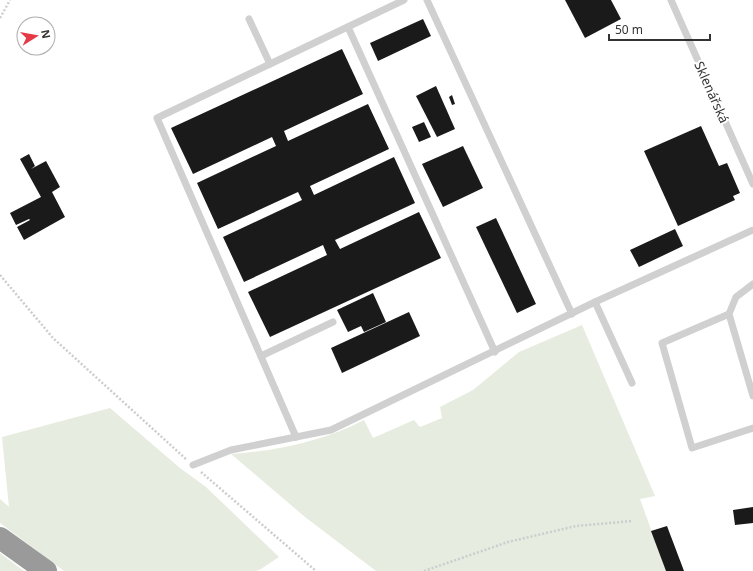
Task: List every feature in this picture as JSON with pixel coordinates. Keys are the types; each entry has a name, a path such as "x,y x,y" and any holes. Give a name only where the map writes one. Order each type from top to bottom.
{"highway":[{"path":"0,538 46,571"}],"lane":[{"path":"296,437 157,118 348,27 391,3 404,0"},
{"path":"427,0 572,314"},
{"name":"Sklenářská","path":"671,0 753,184"},
{"path":"249,19 270,64"},
{"path":"348,27 495,352"},
{"path":"193,465 231,450 331,430 495,352 595,302 753,230"},
{"path":"753,284 736,297 729,314 753,396"},
{"path":"595,302 632,383"},
{"path":"729,314 662,343 692,448 753,428"},
{"path":"261,356 334,322"}],"path":[{"path":"0,18 10,0"},
{"path":"0,275 54,338 193,465 316,571"},
{"path":"424,571 508,542 576,526 632,521"}],"shaded area":[{"path":"582,325 655,496 640,499 666,571 376,571 305,517 231,454 248,453 299,444 333,434 364,420 373,438 414,420 420,427 442,418 440,407 473,390 519,352"},
{"path":"110,408 180,468 206,487 279,557 256,571 64,571 0,523 0,499 9,507 2,437"},
{"path":"0,553 24,571 0,571"}],"building":[{"path":"565,0 611,0 621,19 585,38"},
{"path":"423,19 431,36 378,61 370,43"},
{"path":"342,49 363,94 284,131 288,141 368,104 389,149 310,186 314,195 394,157 415,203 335,240 340,249 419,212 441,258 270,337 248,292 327,255 323,245 244,282 223,237 302,200 298,192 218,229 197,183 276,146 272,137 193,174 171,128"},
{"path":"436,86 455,129 437,137 416,96"},
{"path":"452,95 455,104 452,105 449,97"},
{"path":"424,122 431,137 419,142 412,127"},
{"path":"701,126 719,166 727,163 740,193 733,196 735,200 678,226 644,151"},
{"path":"463,146 483,188 443,207 422,164"},
{"path":"29,154 35,166 31,169 46,161 60,187 52,192 65,217 24,240 17,227 30,220 29,219 16,225 10,213 41,197 20,159"},
{"path":"496,218 536,304 517,313 476,227"},
{"path":"675,229 683,246 639,267 630,250"},
{"path":"373,293 386,322 364,332 361,326 348,332 337,310"},
{"path":"409,312 420,336 342,373 331,348"},
{"path":"753,507 753,523 735,525 733,510"},
{"path":"667,526 684,571 666,571 651,531"}]}
